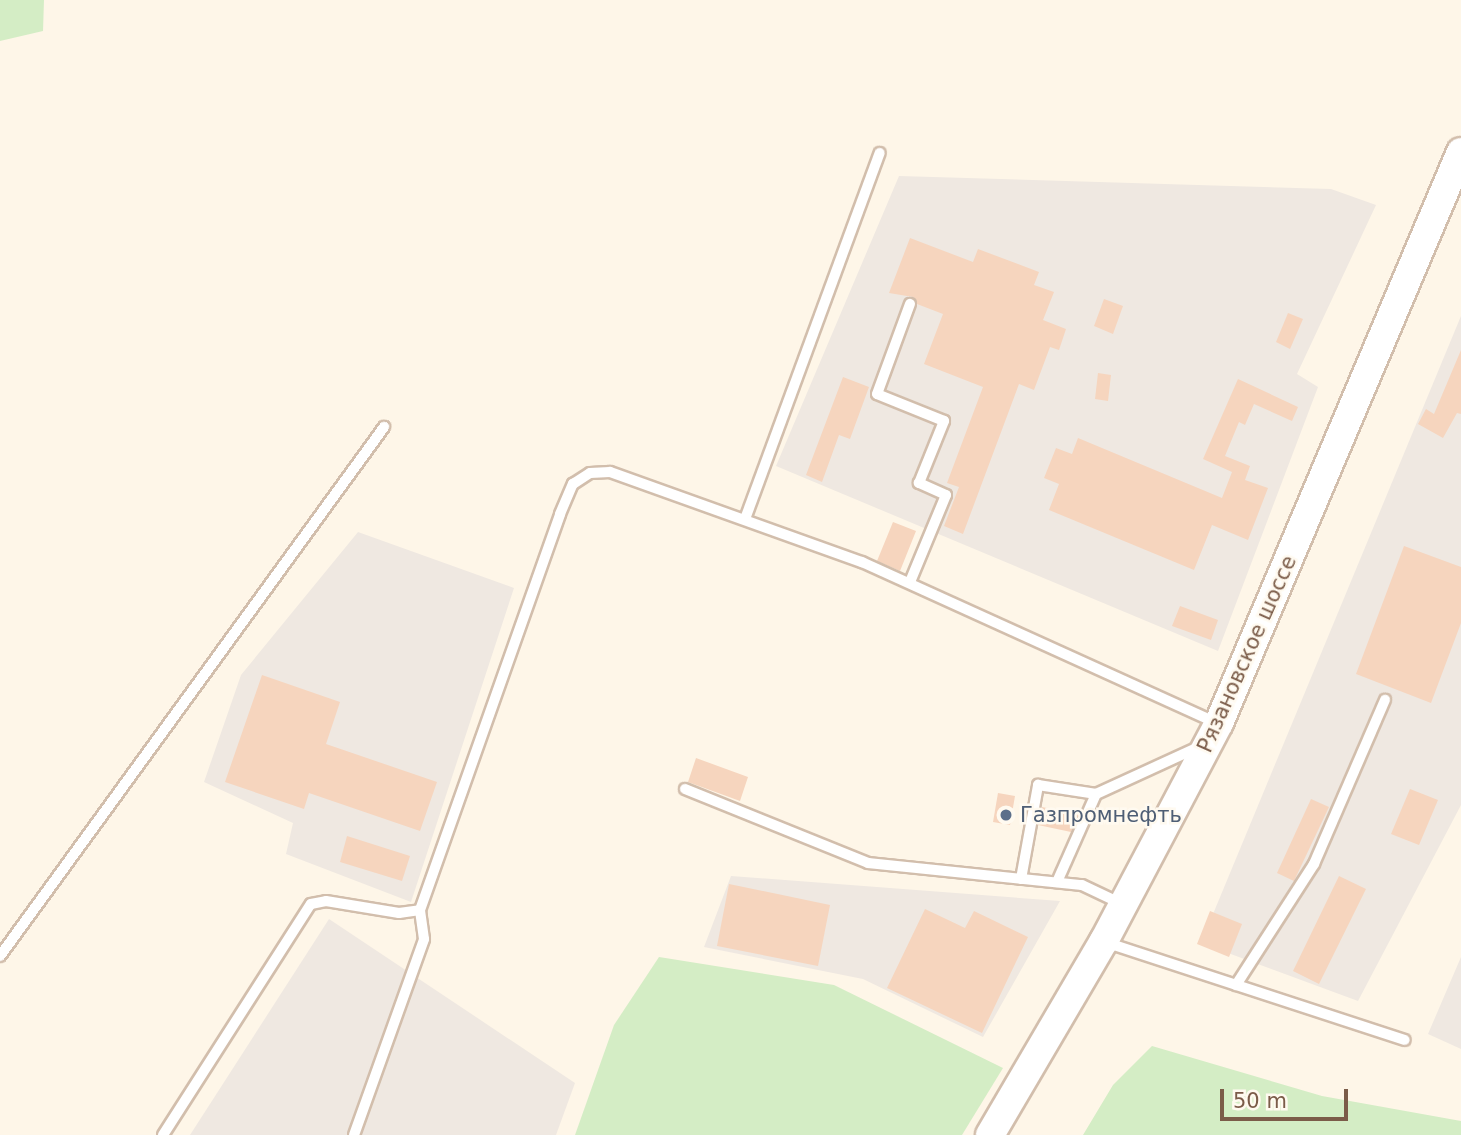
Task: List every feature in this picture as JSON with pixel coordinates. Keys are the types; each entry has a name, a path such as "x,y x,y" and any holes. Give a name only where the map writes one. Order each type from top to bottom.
{"main road":[{"name":"Рязановское шоссе","path":"990,1135 1104,941 1214,733 1456,181 1461,152"}],"lane":[{"path":"745,519 880,153"},
{"path":"910,304 877,394 944,421 919,483 946,495 910,582"},
{"path":"0,957 384,427"},
{"path":"354,1135 424,939 420,910 573,484 590,473 610,472 745,519 910,582 1214,733"},
{"path":"1236,985 1314,864 1385,700"},
{"path":"1021,879 1038,785 1096,794 1214,733"},
{"path":"685,789 868,863 1082,885 1124,905"},
{"path":"1057,882 1096,794"},
{"path":"163,1135 311,904 326,901 399,913 420,910"},
{"path":"1104,941 1405,1040"}],"shaded area":[{"path":"899,176 1331,189 1376,205 1297,374 1318,387 1218,651 776,466"},
{"path":"1461,316 1461,805 1358,1001 1201,943"},
{"path":"358,532 514,588 411,902 286,854 293,823 204,782 241,675"},
{"path":"731,876 1060,901 983,1037 863,979 704,947"},
{"path":"329,919 575,1083 556,1135 190,1135"},
{"path":"1461,957 1461,1049 1428,1034"}],"green space":[{"path":"0,0 44,0 43,31 0,41"},
{"path":"659,957 834,985 1003,1068 962,1135 575,1135 614,1025"},
{"path":"1152,1046 1322,1096 1461,1121 1461,1135 1083,1135 1113,1085"}],"building":[{"path":"910,238 973,262 978,249 1039,272 1034,285 1054,292 1043,320 1066,329 1059,350 1050,347 1034,390 1019,384 963,534 944,526 959,487 947,483 983,387 924,364 943,314 917,304 913,297 889,293"},
{"path":"1104,299 1123,306 1113,334 1094,326"},
{"path":"1288,313 1303,319 1290,349 1276,342"},
{"path":"1461,350 1461,414 1457,413 1443,438 1418,424 1426,409 1434,414"},
{"path":"1098,373 1111,375 1108,401 1095,399"},
{"path":"843,377 869,387 850,439 839,435 822,482 806,475"},
{"path":"1238,379 1298,407 1292,421 1254,404 1245,425 1239,422 1225,456 1250,466 1245,480 1268,488 1248,540 1212,525 1194,570 1049,510 1059,484 1044,478 1056,448 1072,454 1078,438 1222,498 1232,472 1203,459"},
{"path":"893,522 916,531 900,571 877,561"},
{"path":"1404,546 1461,567 1461,623 1431,703 1356,674"},
{"path":"1180,606 1218,620 1211,640 1172,626"},
{"path":"262,675 340,702 326,744 437,782 420,831 309,793 304,809 225,782"},
{"path":"696,758 748,777 740,801 688,782"},
{"path":"1410,789 1438,800 1419,845 1391,834"},
{"path":"998,793 1015,796 1010,825 993,822"},
{"path":"1311,799 1329,807 1294,881 1277,873"},
{"path":"1042,807 1079,815 1071,832 1038,825"},
{"path":"347,836 410,856 402,881 340,862"},
{"path":"1339,876 1366,889 1319,984 1293,971"},
{"path":"729,884 830,905 818,966 717,946"},
{"path":"925,909 965,928 974,911 1028,937 982,1033 887,988"},
{"path":"1210,911 1242,924 1229,957 1197,944"}],"place":[{"name":"Газпромнефть","path":"1006,815"}]}
